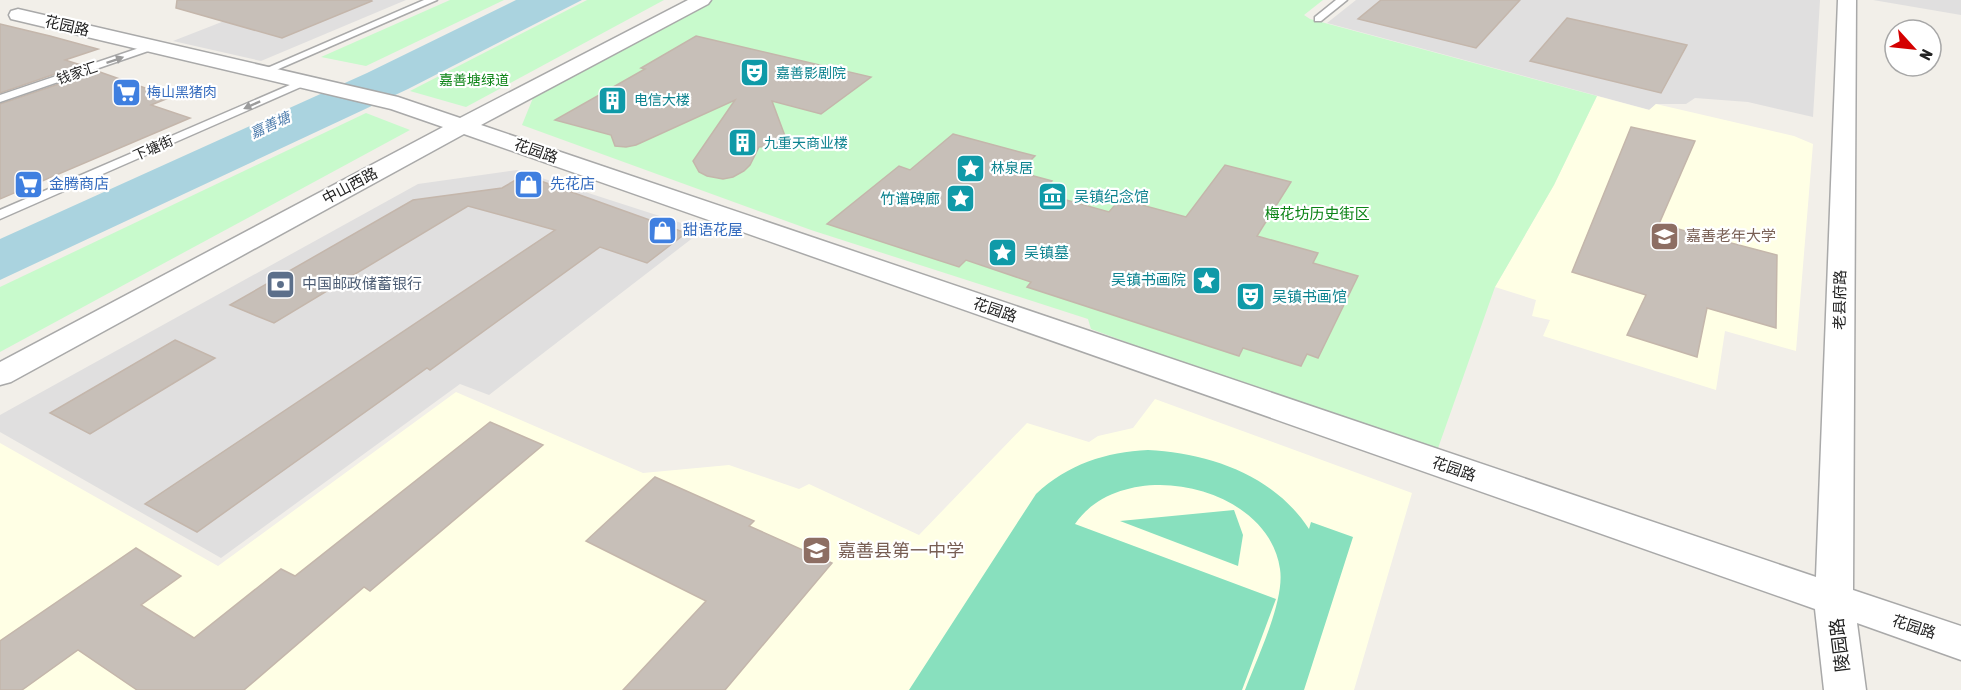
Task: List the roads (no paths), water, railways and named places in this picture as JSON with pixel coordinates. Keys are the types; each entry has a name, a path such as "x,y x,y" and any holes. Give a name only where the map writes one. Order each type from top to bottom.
{"street":[{"name":"中山西路","path":"0,375 462,126 702,0"},
{"name":"老县府路","path":"1834,601 1847,0"},
{"path":"9,16 49,3"},
{"name":"花园路","path":"9,16 154,46 398,104 1961,643"},
{"name":"陵园路","path":"1834,601 1845,690"}],"lane":[{"path":"263,72 432,0"},
{"path":"1318,19 1342,0"},
{"name":"钱家汇","path":"0,99 154,46"},
{"name":"下塘街","path":"0,215 306,81"}],"water":[{"name":"嘉善塘","path":"516,0 582,0 408,89 0,280 0,239 367,73"}],"place":[{"name":"嘉善影剧院","path":"755,73"},
{"name":"梅山黑猪肉","path":"126,92"},
{"name":"电信大楼","path":"613,100"},
{"name":"九重天商业楼","path":"743,143"},
{"name":"林泉居","path":"970,168"},
{"name":"金腾商店","path":"28,184"},
{"name":"先花店","path":"529,184"},
{"name":"吴镇纪念馆","path":"1053,197"},
{"name":"竹谱碑廊","path":"961,199"},
{"name":"甜语花屋","path":"662,230"},
{"name":"嘉善老年大学","path":"1665,236"},
{"name":"吴镇墓","path":"1003,253"},
{"name":"吴镇书画院","path":"1207,280"},
{"name":"中国邮政储蓄银行","path":"281,284"},
{"name":"吴镇书画馆","path":"1251,297"},
{"name":"嘉善县第一中学","path":"817,551"}],"park label":[{"name":"嘉善塘绿道","path":"474,80"},
{"name":"梅花坊历史街区","path":"1317,214"}]}
